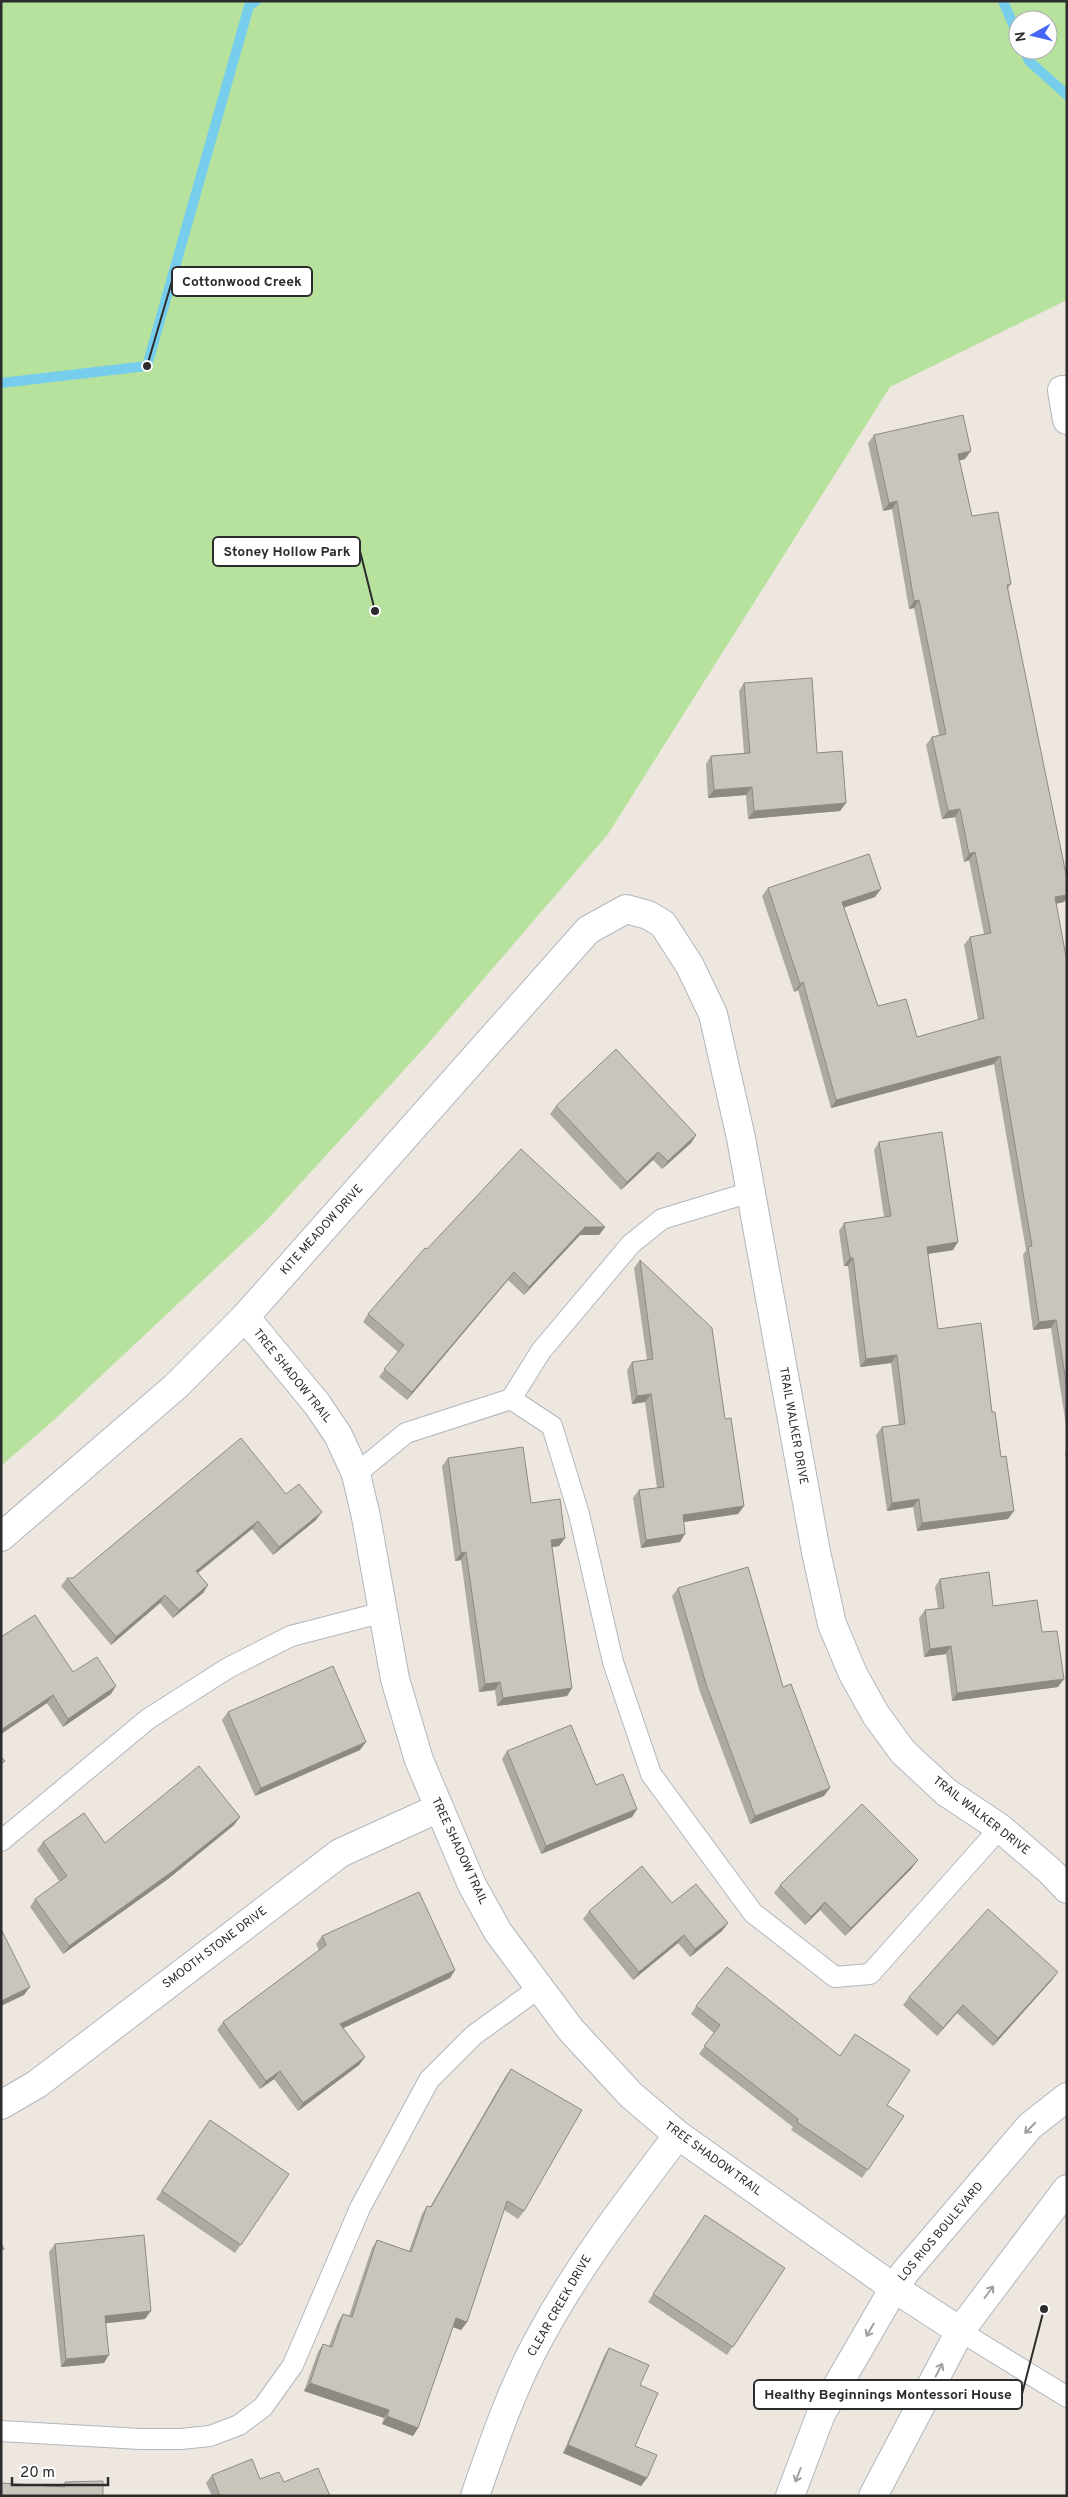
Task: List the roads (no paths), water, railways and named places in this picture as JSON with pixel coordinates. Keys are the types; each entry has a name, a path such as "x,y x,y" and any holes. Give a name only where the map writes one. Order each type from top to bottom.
{"street":[{"path":"1062,390 1067,420"},
{"name":"TRAIL WALKER DRIVE","path":"626,909 648,916 663,924 690,966 713,1014 751,1192 816,1552 832,1624 853,1674 876,1715 903,1752 946,1792 1000,1828 1050,1871 1067,1890"},
{"name":"KITE MEADOW DRIVE","path":"1,1537 175,1387 245,1317 588,930 626,909"},
{"name":"TREE SHADOW TRAIL","path":"245,1317 318,1404 338,1435 356,1474 384,1612 395,1679 419,1760 476,1893 498,1932 571,2030 631,2095 678,2135 894,2288 960,2331"},
{"name":"SMOOTH STONE DRIVE","path":"1,2105 37,2084 340,1853 439,1808"},
{"name":"LOS RIOS BOULEVARD","path":"790,2496 821,2414 894,2288 906,2271 1030,2126 1067,2096"},
{"name":"CLEAR CREEK DRIVE","path":"475,2496 514,2389 540,2336 600,2238 678,2135"},
{"path":"873,2496 960,2331 1067,2189"}],"lane":[{"path":"356,1474 406,1433 511,1400 541,1352 631,1244 662,1219 751,1192"},
{"path":"511,1400 552,1426 579,1514 613,1662 650,1774 753,1913 835,1977 870,1974 1000,1828"},
{"path":"1,1840 148,1719 228,1668 291,1636 384,1612"},
{"path":"1,2431 140,2439 181,2439 210,2436 232,2428 263,2407 293,2365 360,2208 429,2080 474,2035 539,1988"},
{"path":"960,2331 1067,2397"}],"waterway":[{"path":"1,383 147,366 249,6 256,1"},
{"path":"1003,1 1008,13"},
{"path":"1029,60 1067,95"}],"place":[{"name":"Cottonwood Creek","path":"147,366"},
{"name":"Stoney Hollow Park","path":"375,611"},
{"name":"Healthy Beginnings Montessori House","path":"1044,2309"}]}
